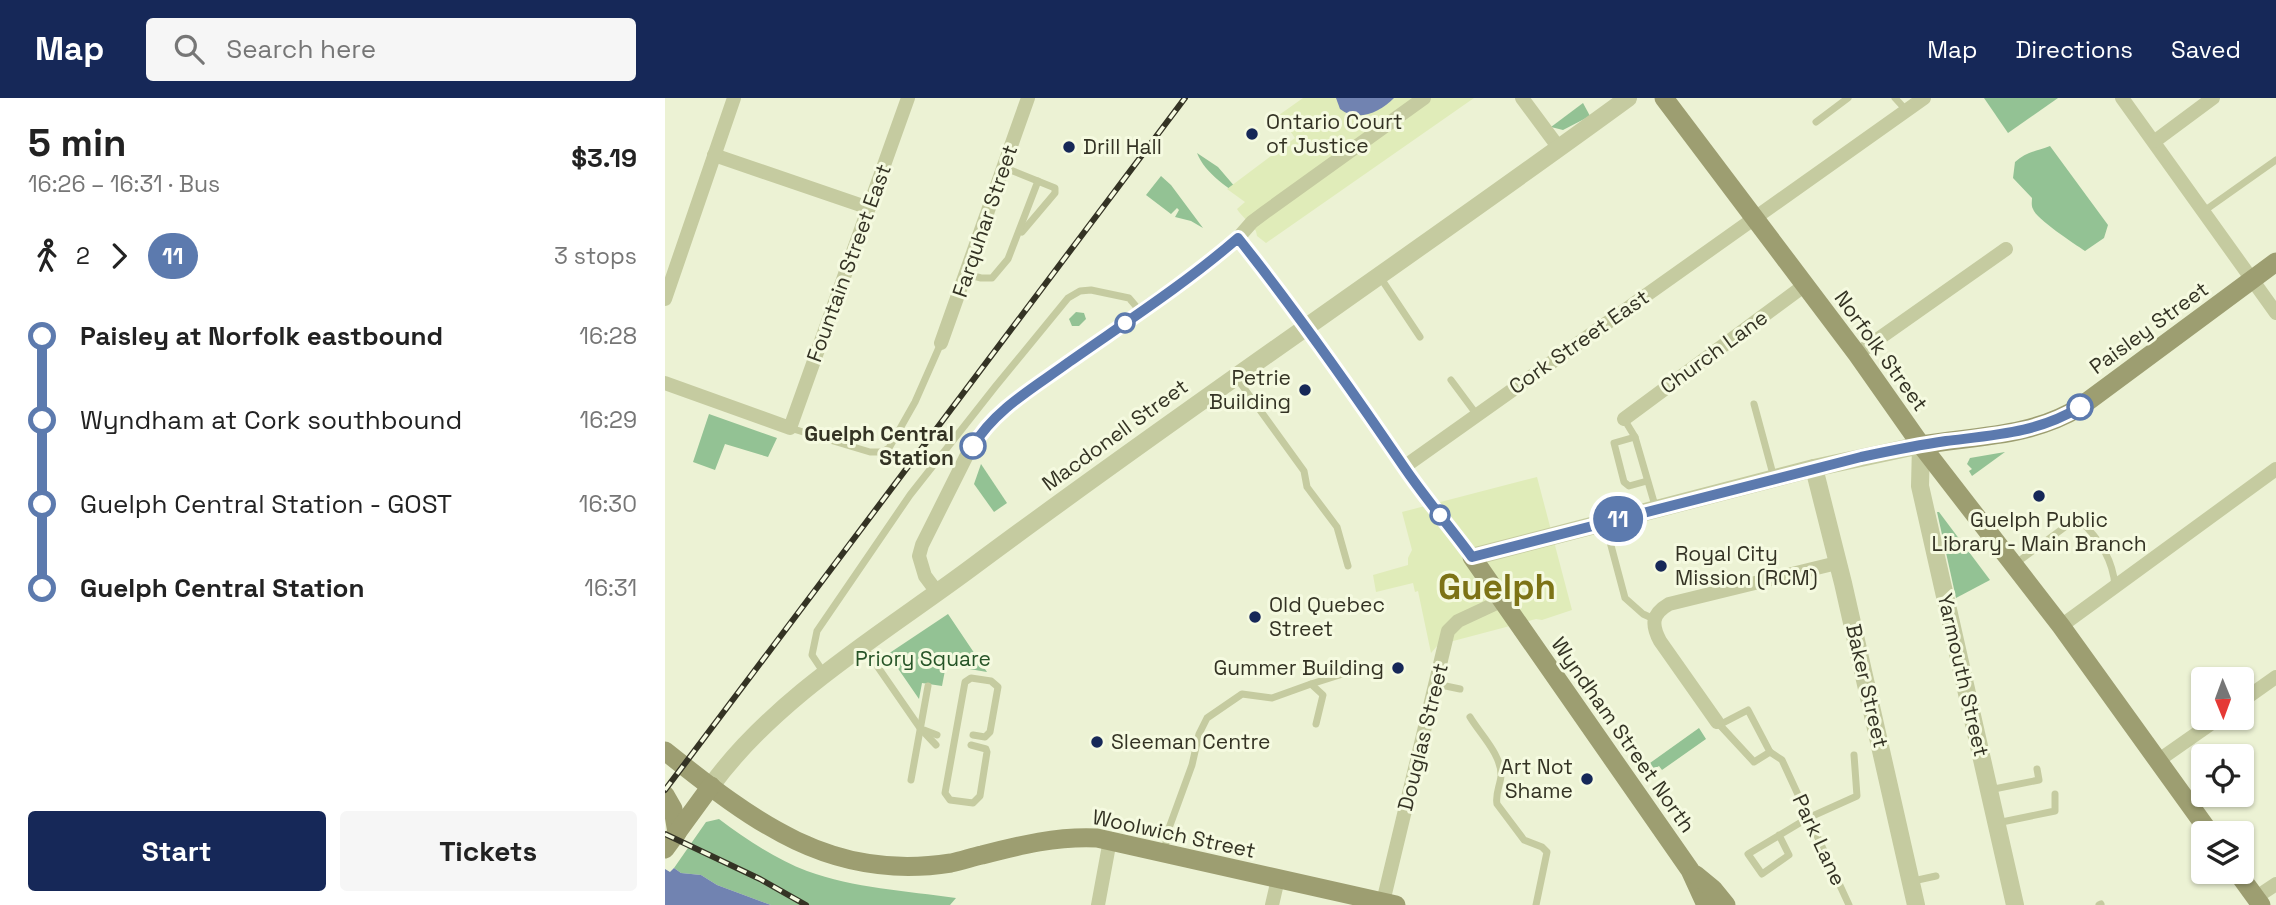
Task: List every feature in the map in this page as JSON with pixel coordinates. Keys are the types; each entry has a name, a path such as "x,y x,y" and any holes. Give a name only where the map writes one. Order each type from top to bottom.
{"main road":[{"name":"Norfolk Street","path":"1664,98 1857,354 1921,445 2061,626 2202,821"},
{"name":"Paisley Street","path":"1921,445 2021,432 2054,421 2080,407 2276,261"},
{"name":"Wyndham Street North","path":"1472,557 1690,870 1706,905"},
{"name":"Woolwich Street","path":"665,751 775,830 827,855 861,863 902,867 936,865 1056,839 1078,837 1110,840 1390,904"},
{"name":"Macdonell Street","path":"665,849 712,786"},
{"path":"665,795 673,809 677,833"},
{"name":"Wyndham Street North","path":"1690,870 1713,889 1726,905"},
{"path":"2243,884 2253,903"}],"street":[{"path":"665,299 734,98"},
{"name":"Fountain Street East","path":"790,428 908,98"},
{"name":"Farquhar Street","path":"941,343 1028,98"},
{"path":"1238,238 1252,222 1424,98"},
{"path":"1522,98 1559,148"},
{"name":"Macdonell Street","path":"712,786 754,736 864,646 1628,98"},
{"name":"Cork Street East","path":"1404,467 1924,98"},
{"path":"2122,98 2276,313"},
{"path":"2155,141 2213,98"},
{"path":"714,155 869,208"},
{"path":"1857,354 2006,249"},
{"name":"Church Lane","path":"1624,419 1805,285"},
{"path":"937,592 925,576 919,556 946,497 980,434 1009,405 1161,297"},
{"path":"665,383 790,428"},
{"path":"1472,557 1814,468 1921,445"},
{"name":"Yarmouth Street","path":"1921,445 1920,486 2015,905"},
{"name":"Baker Street","path":"1814,468 1916,905"},
{"path":"2061,626 2276,469"},
{"path":"1719,723 1660,641 1653,627 1654,619 1662,608 1669,604 1837,563"},
{"name":"Douglas Street","path":"1390,904 1448,631 1454,624 1501,601"},
{"path":"2254,693 2276,677"},
{"path":"2159,760 2202,730"},
{"path":"1098,905 1110,840"},
{"path":"1272,905 1278,879"},
{"path":"2253,903 2276,884"}],"lane":[{"path":"1816,122 1848,98"},
{"path":"1895,98 1906,110"},
{"path":"2204,211 2276,160"},
{"path":"1003,167 1055,188 1055,193 1018,236"},
{"path":"966,274 992,278 1008,259 1038,181"},
{"path":"1378,275 1420,337"},
{"path":"826,675 812,655 817,631 910,495 1067,299 1080,291 1091,290 1129,298 1141,311"},
{"path":"790,428 870,452 876,453 890,448 915,402 941,343"},
{"path":"1236,377 1304,471 1307,487 1337,527 1348,566"},
{"path":"1451,380 1477,415"},
{"path":"1754,404 1775,478"},
{"path":"1624,419 1635,437 1656,510"},
{"path":"1635,437 1614,443 1624,482 1629,486 1647,481"},
{"path":"2014,565 2073,521 2079,520 2110,559 2115,586"},
{"path":"1605,522 1625,598 1643,614 1654,619"},
{"path":"864,646 920,728 936,745"},
{"path":"1164,852 1206,718 1242,694 1272,698 1349,672"},
{"path":"971,745 986,748 987,752 980,796 974,803 950,800 945,793 965,682 971,678 991,681 998,687 990,732 985,737 973,735"},
{"path":"1311,684 1323,695 1316,724"},
{"path":"1436,684 1460,689"},
{"path":"911,780 928,686"},
{"name":"Park Lane","path":"1719,723 1748,710 1770,752 1782,760 1849,905"},
{"path":"1470,716 1498,761 1501,776 1497,804 1524,840 1542,847 1547,852 1536,905"},
{"path":"1719,723 1754,762 1770,752"},
{"path":"920,728 937,735"},
{"path":"1779,835 1789,855 1762,874 1748,854 1779,835 1808,818 1857,796 1854,755"},
{"path":"1989,790 2039,780 2036,769"},
{"path":"1997,823 2055,811 2055,794"},
{"path":"1911,882 1936,876"}],"green space":[{"path":"1984,98 2058,98 2008,133"},
{"path":"1583,103 1590,116 1563,130 1551,127"},
{"path":"2050,146 2108,225 2104,238 2085,251 2041,219 2033,209 2032,198 2013,178 2015,162 2027,154"},
{"path":"1197,153 1218,167 1248,202 1212,174"},
{"path":"1161,176 1171,185 1203,228 1191,221 1175,217 1179,210 1177,208 1171,214 1146,195"},
{"path":"1076,312 1084,313 1086,319 1079,326 1072,326 1069,319"},
{"path":"709,414 777,438 768,457 725,444 715,470 693,462"},
{"path":"2005,452 1972,476 1969,471 1972,469 1967,464 1970,458"},
{"path":"981,464 1007,503 994,512 974,484"},
{"path":"1937,512 1990,580 1956,598"},
{"name":"Priory Square","path":"948,614 987,672 946,665 942,686 922,683 919,699 888,654"},
{"path":"1699,728 1706,739 1662,770 1659,766 1654,769 1650,763"},
{"path":"719,819 784,861 825,877 899,891 956,898 950,905 771,905 717,885 701,875 681,873 674,868 706,822"}],"shaded area":[{"path":"1303,98 1474,98 1266,243 1257,236 1256,231 1237,209 1245,202 1227,189 1295,138 1279,115"},
{"path":"1537,477 1572,610 1438,645 1431,653 1418,591 1415,592 1413,583 1376,592 1373,575 1408,565 1412,550 1402,512"}],"water":[{"path":"1336,98 1394,98 1369,114 1354,115 1340,109"},
{"path":"674,868 681,873 701,875 717,885 771,905 665,905 665,869 670,872"}],"railway":[{"path":"665,790 1185,98"},
{"path":"665,834 760,879 806,905"}],"bus line":[{"name":"11","path":"973,446 980,434 1009,405 1161,297 1238,238 1307,326 1404,467 1472,557 1861,457 1946,441 2021,432 2044,426 2080,407"}],"place":[{"name":"Ontario Court of Justice","path":"1252,134"},
{"name":"Drill Hall","path":"1069,147"},
{"name":"Petrie Building","path":"1305,390"},
{"name":"Guelph Central Station","path":"973,446"},
{"name":"Guelph Public Library - Main Branch","path":"2039,496"},
{"name":"Royal City Mission (RCM)","path":"1661,566"},
{"name":"Old Quebec Street","path":"1255,617"},
{"name":"Gummer Building","path":"1398,668"},
{"name":"Sleeman Centre","path":"1097,742"},
{"name":"Art Not Shame","path":"1587,779"}],"district":[{"name":"Guelph","path":"1497,587"}]}
